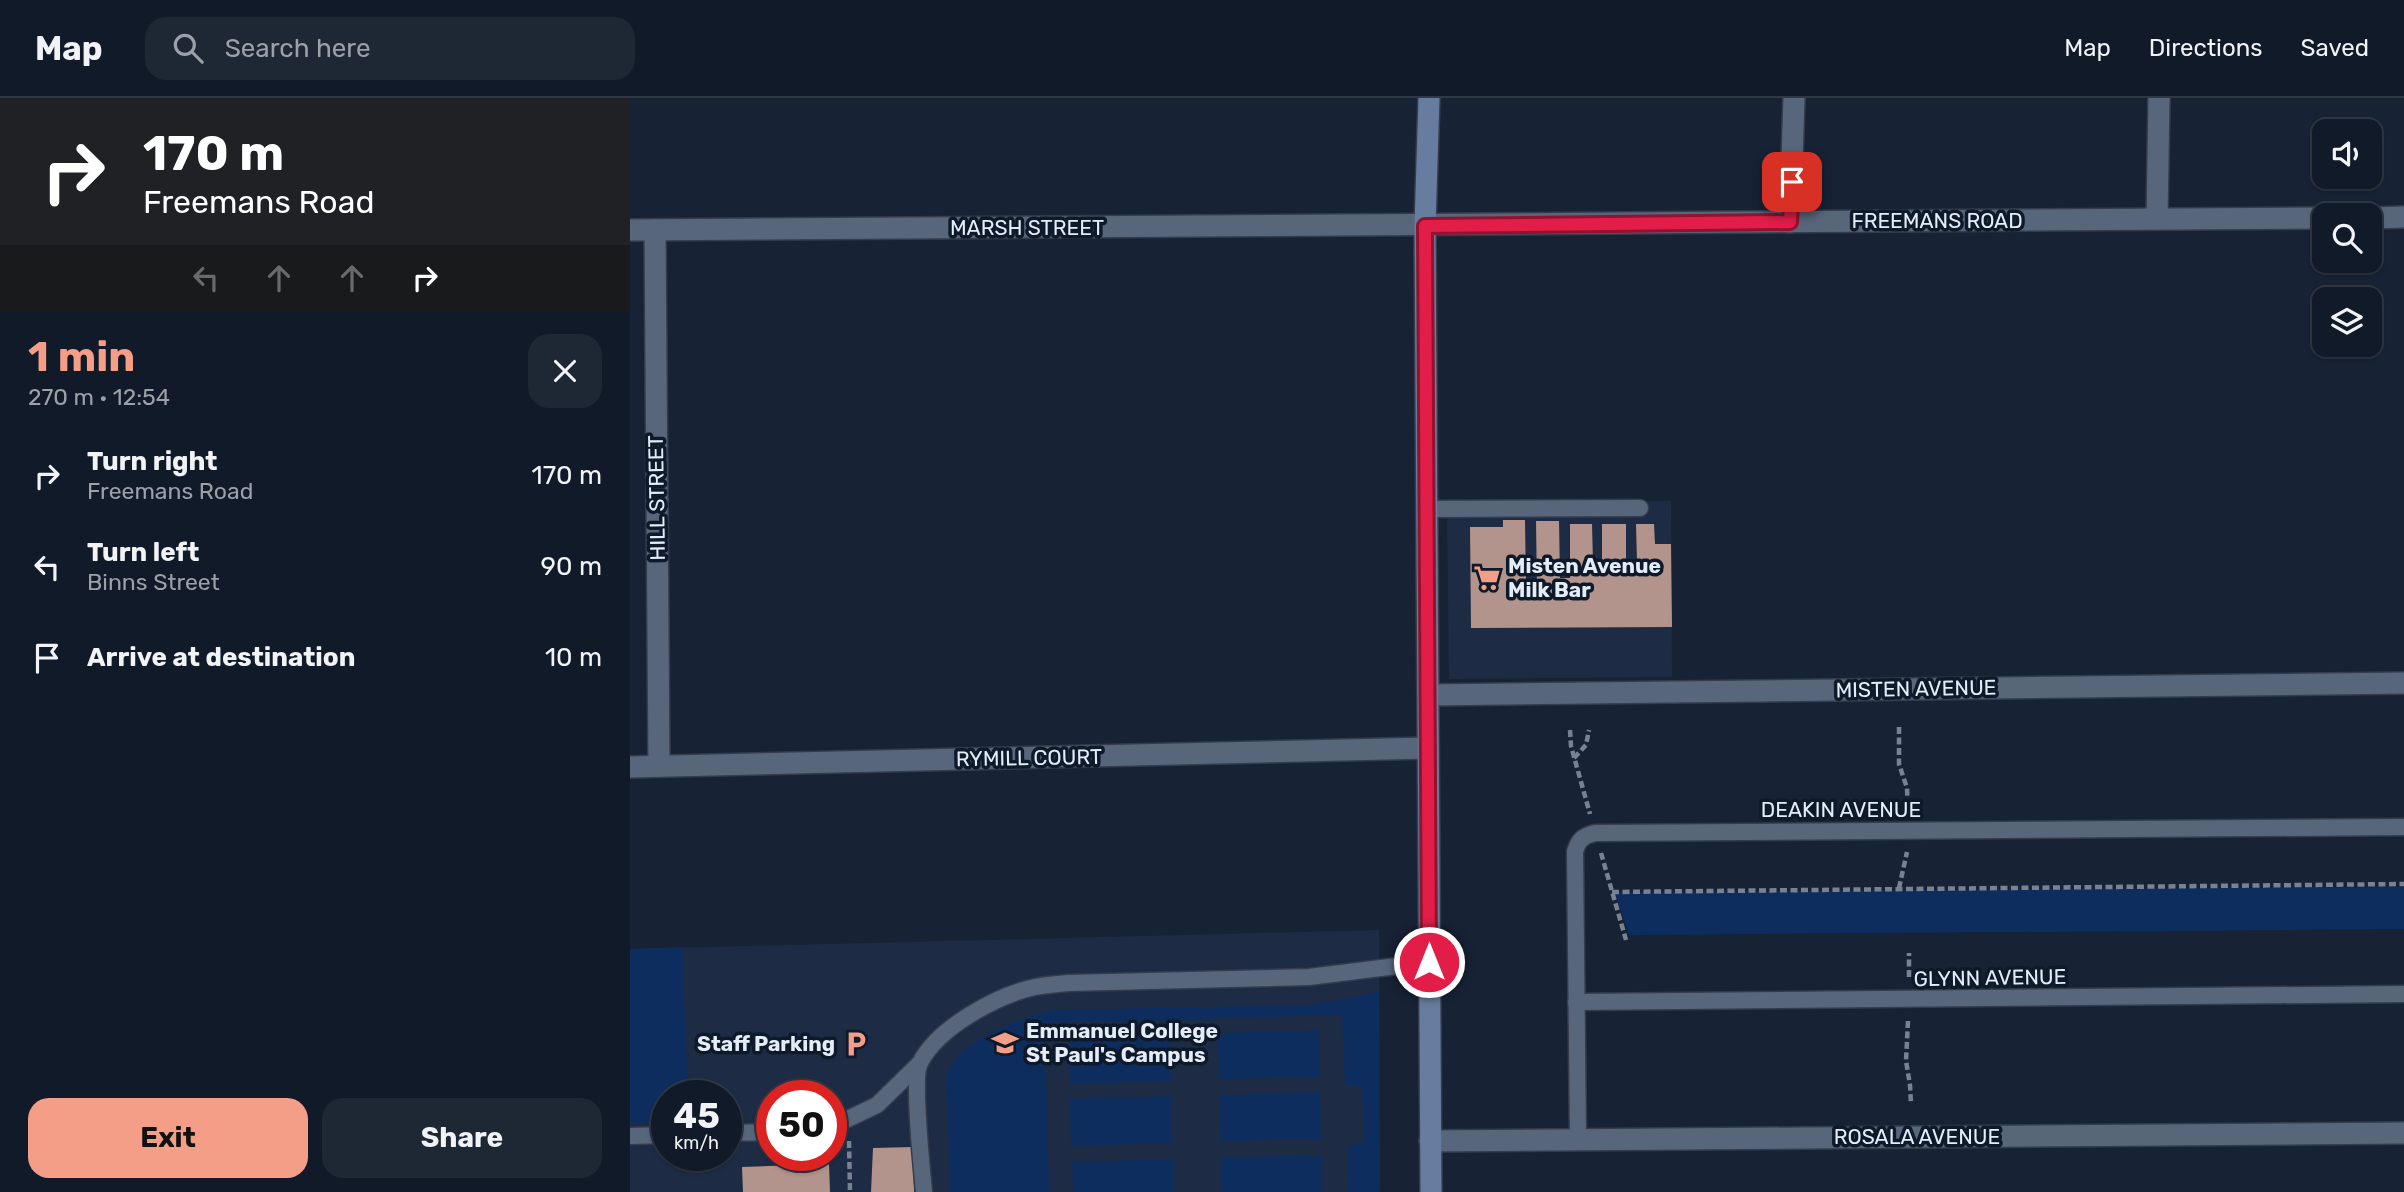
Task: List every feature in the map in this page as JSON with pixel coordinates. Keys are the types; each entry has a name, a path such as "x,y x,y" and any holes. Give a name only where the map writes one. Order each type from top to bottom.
{"main road":[{"path":"1429,98 1425,226 1431,1192"}],"street":[{"path":"1790,222 1794,98"},
{"path":"2157,219 2159,98"},
{"path":"2382,218 2404,217"},
{"name":"FREEMANS ROAD","path":"1425,226 2312,218"},
{"name":"MARSH STREET","path":"630,230 1425,226"},
{"name":"HILL STREET","path":"654,230 659,766"},
{"name":"MISTEN AVENUE","path":"1428,695 2404,683"},
{"name":"RYMILL COURT","path":"630,767 1428,748"},
{"name":"ROSALA AVENUE","path":"1430,1141 2404,1133"}],"lane":[{"path":"1427,509 1640,508"},
{"name":"DEAKIN AVENUE","path":"1578,1139 1575,852 1577,843 1585,836 1595,833 2404,827"},
{"path":"847,1119 877,1105 919,1064 938,1040 968,1015 1034,987 1068,983 1309,977 1429,962"},
{"name":"GLYNN AVENUE","path":"1576,1002 2404,994"},
{"path":"919,1064 918,1098 924,1192"},
{"path":"630,1136 651,1135"}],"path":[{"path":"1574,758 1586,746 1590,730"},
{"path":"1612,892 2404,884"},
{"path":"1909,953 1906,1061 1911,1104"},
{"path":"849,1140 850,1192"}],"shaded area":[{"path":"1671,501 1672,677 1449,679 1447,503"},
{"path":"2404,887 2404,929 1629,935 1615,892"},
{"name":"Emmanuel College St Paul's Campus","path":"1379,930 1380,1192 630,1192 630,949"},
{"path":"682,947 687,1080 651,1080 651,1122 630,1123 630,949"},
{"path":"1379,991 1380,1192 1348,1192 1347,1145 1364,1144 1362,1085 1345,1085 1342,1015 1045,1023 1049,1192 950,1192 946,1079 951,1065 961,1053 1006,1025 1053,1010 1308,1005"},
{"path":"1319,1030 1320,1077 1219,1079 1218,1033"},
{"path":"1170,1034 1171,1081 1070,1084 1069,1037"},
{"path":"1320,1092 1321,1139 1220,1141 1219,1095"},
{"path":"1171,1096 1172,1143 1071,1146 1070,1099"},
{"path":"1321,1155 1322,1192 1221,1192 1220,1158"},
{"path":"1173,1159 1174,1192 1073,1192 1072,1162"}],"building":[{"path":"1503,520 1525,520 1526,589 1537,590 1536,521 1559,521 1560,578 1570,578 1570,524 1592,524 1593,563 1602,563 1602,524 1626,524 1626,562 1637,562 1636,524 1654,524 1655,544 1671,544 1672,627 1471,628 1470,527 1503,527"},
{"path":"913,1147 914,1192 871,1192 873,1148"},
{"path":"742,1167 756,1167 756,1171 829,1171 830,1192 743,1192"}],"place":[{"name":"Misten Avenue Milk Bar","path":"1487,578"},
{"name":"Emmanuel College St Paul's Campus","path":"1005,1043"},
{"name":"Staff Parking","path":"856,1044"}],"route":[{"path":"1429,962 1425,226 1790,222 1792,182"}]}
